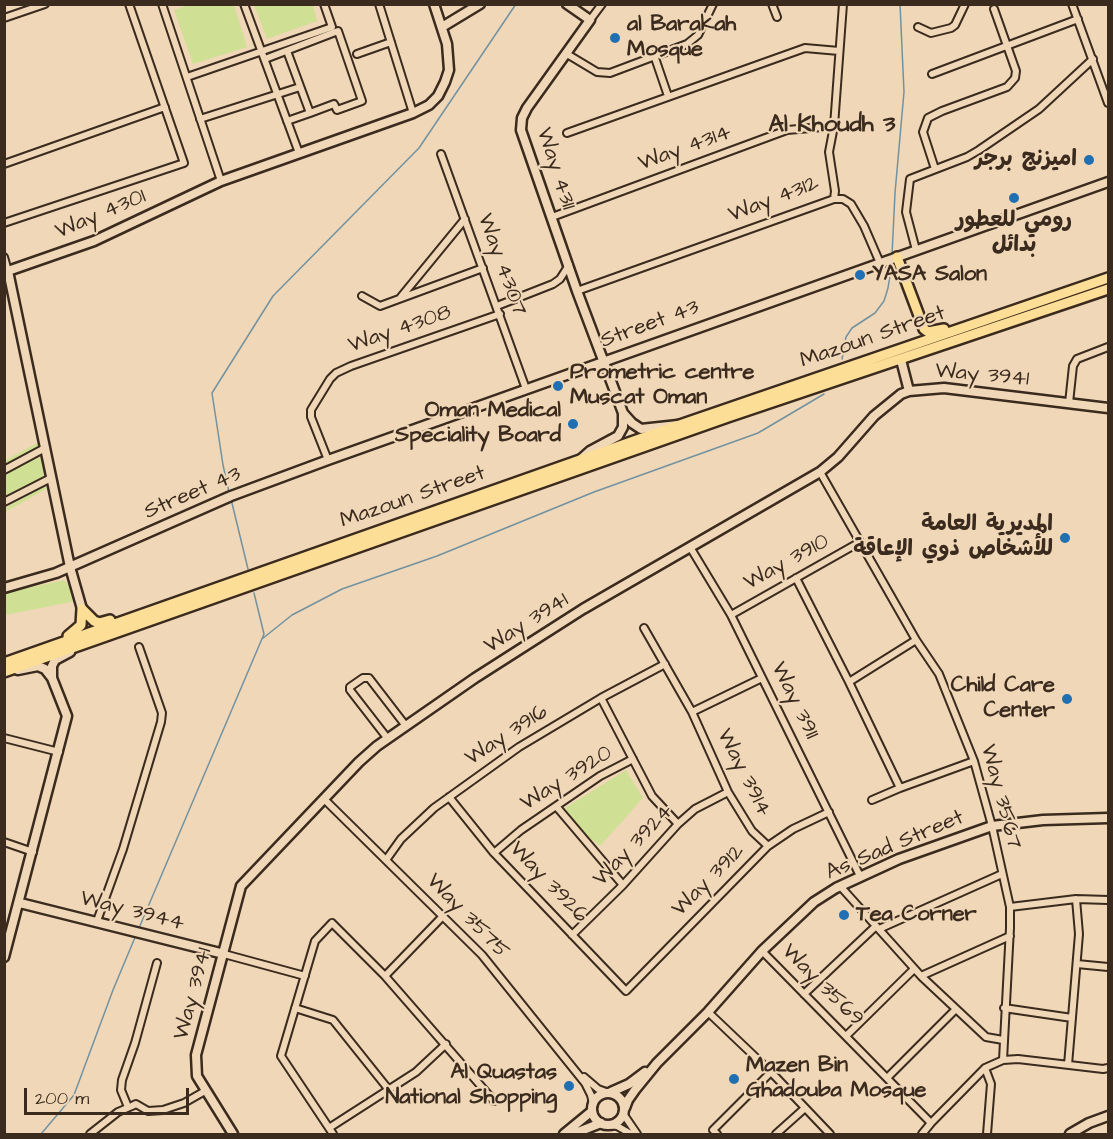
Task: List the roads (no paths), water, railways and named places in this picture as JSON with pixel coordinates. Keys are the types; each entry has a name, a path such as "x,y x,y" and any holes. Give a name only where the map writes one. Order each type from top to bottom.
{"main road":[{"path":"897,257 924,329 928,332 1022,308"},
{"name":"Mazoun Street","path":"4,663 678,425 1108,278"},
{"name":"Mazoun Street","path":"4,673 717,421 1108,289"},
{"path":"82,609 99,623 159,608"},
{"path":"54,646 77,631 81,625 82,609"}],"street":[{"path":"4,18 45,4"},
{"path":"4,223 184,163 129,4"},
{"path":"162,4 221,182"},
{"path":"244,4 299,153"},
{"path":"188,77 332,27 324,4"},
{"path":"379,4 413,113"},
{"name":"Way 4301","path":"8,271 94,241 221,182 413,113 429,105 438,96 445,82 449,58 434,4"},
{"path":"442,27 480,4"},
{"path":"567,4 590,20"},
{"name":"Way 4311","path":"602,4 527,108 521,124 578,291 623,413"},
{"path":"567,54 597,72 610,73 687,44 698,35 713,4"},
{"path":"772,4 777,17"},
{"name":"Way 4312","path":"578,291 834,199 829,152 834,126 843,4"},
{"path":"918,27 931,33 951,28 965,4"},
{"path":"1072,4 1108,103"},
{"path":"935,169 923,132 927,120 932,115 1007,87 1012,83 1016,71 994,9"},
{"path":"932,74 1078,19"},
{"path":"265,59 338,31 362,101 337,110 334,104 287,121"},
{"path":"357,54 392,42"},
{"path":"567,132 805,48 839,51"},
{"path":"287,51 310,113"},
{"path":"654,56 668,96"},
{"path":"916,250 906,212 909,182 913,177 973,154 1030,116 1093,59"},
{"path":"200,118 300,87"},
{"path":"4,164 165,107"},
{"name":"Way 4314","path":"552,217 788,130 834,126"},
{"name":"Way 4307","path":"441,154 526,389"},
{"name":"Street 43","path":"4,588 70,567 231,496 328,460 1108,182"},
{"path":"834,199 843,199 851,204 864,226 880,263"},
{"path":"400,297 465,219"},
{"path":"4,257 70,567 82,609"},
{"path":"497,306 554,284 569,265"},
{"path":"362,296 380,306 483,268"},
{"name":"Way 4308","path":"328,460 311,417 311,410 336,374 351,366 500,315"},
{"path":"1069,403 1073,366 1077,359 1108,347"},
{"path":"901,360 909,391"},
{"name":"Way 3941","path":"233,1134 197,1076 196,1055 242,886 359,762 475,678 583,609 820,472 837,457 874,416 901,394 909,391 944,388 1108,408"},
{"path":"623,413 641,429 678,425"},
{"path":"581,459 590,451 618,436 623,427 623,413"},
{"path":"4,470 45,448"},
{"name":"Way 3567","path":"820,472 916,640 939,674 974,761 992,826 1010,907 1003,1060"},
{"path":"4,502 51,478"},
{"name":"Way 3910","path":"731,615 860,542"},
{"name":"Way 3911","path":"690,547 731,615 860,876"},
{"path":"796,578 900,788"},
{"name":"Way 3914","path":"644,628 692,712 728,792 752,831 768,846"},
{"path":"849,682 916,640"},
{"path":"52,678 52,666 55,660 85,643"},
{"path":"98,921 123,849 161,722 162,712 139,647"},
{"name":"Way 3916","path":"386,860 401,838 426,814 519,747 601,698 665,664"},
{"path":"4,673 38,666 45,669 52,678 67,716 20,903 4,957"},
{"path":"388,739 350,690 363,678 369,678 406,726"},
{"name":"Way 3914","path":"692,712 762,678"},
{"path":"601,698 652,796 678,824"},
{"path":"4,738 59,752"},
{"name":"Way 3920","path":"494,854 521,830 556,806 600,776 633,759"},
{"path":"872,800 974,761"},
{"name":"Way 3924","path":"572,935 623,885 678,824 695,809 728,792"},
{"name":"Way 3926","path":"449,797 494,854 626,991"},
{"name":"Way 3575","path":"324,799 482,955 574,1069 591,1095 592,1108"},
{"path":"556,806 623,885"},
{"name":"Way 3912","path":"626,991 768,846 793,829 829,812"},
{"name":"As Sad Street","path":"624,1112 631,1095 657,1063 708,1012 762,951 814,902 840,886 930,847 992,826 1043,819 1108,818"},
{"path":"4,842 33,852"},
{"path":"804,994 878,927 1002,874"},
{"path":"840,886 921,976 986,1037 1003,1040"},
{"path":"1068,1065 1079,934 1076,899"},
{"path":"1010,907 1076,899 1108,900"},
{"name":"Way 3944","path":"20,903 98,921 304,976"},
{"path":"385,976 442,916"},
{"path":"333,1134 281,1056 315,941 332,923 385,976 494,1101"},
{"path":"921,976 1010,936"},
{"name":"Way 3569","path":"762,951 931,1123"},
{"path":"129,1107 121,1090 122,1080 135,1043 157,963"},
{"path":"1077,964 1108,967"},
{"path":"846,1036 914,969"},
{"path":"294,1008 333,1020 389,1089"},
{"path":"1004,1008 1072,1018"},
{"path":"886,1078 956,1009"},
{"path":"708,1012 831,1134"},
{"path":"329,1128 416,1072 446,1044"},
{"path":"922,1134 985,1068 1003,1060 1018,1059 1108,1068"},
{"name":"As Sad Street","path":"609,1092 629,1084 657,1063"},
{"path":"985,1068 991,1084 987,1134"},
{"name":"Way 3575","path":"574,1069 598,1089 609,1092"},
{"path":"717,1134 713,1130 771,1072"},
{"path":"90,1134 118,1112 136,1104 148,1111 163,1110 184,1103 205,1091"},
{"path":"564,1134 592,1108 598,1096 609,1092 622,1100 624,1112 637,1134"},
{"path":"776,1134 805,1107"},
{"path":"592,1108 596,1120 617,1126 631,1134"},
{"path":"573,1134 618,1122 624,1112"},
{"path":"1070,1134 1089,1123 1108,1116"}],"waterway":[{"path":"229,492 212,393 273,296 419,148 516,4"},
{"path":"892,255 904,92 900,4"},
{"path":"842,359 846,337 852,328 875,313 884,301 892,263"},
{"path":"262,639 292,615 342,589 437,556 594,492 758,433 824,394"},
{"path":"231,499 248,569"},
{"path":"139,928 264,634 254,593"},
{"path":"41,1134 74,1095 136,935"}],"place":[{"name":"al Barakah Mosque","path":"615,38"},
{"name":"اميزنج برجر","path":"1089,160"},
{"name":"رومي للعطور بدائل","path":"1014,198"},
{"name":"YASA Salon","path":"860,275"},
{"name":"Prometric centre Muscat Oman","path":"558,386"},
{"name":"Oman Medical Speciality Board","path":"573,424"},
{"name":"المديرية العامة للأشخاص ذوي الإعاقة","path":"1065,538"},
{"name":"Child Care Center","path":"1067,699"},
{"name":"Tea Corner","path":"844,915"},
{"name":"Mazen Bin Ghadouba Mosque","path":"734,1079"},
{"name":"Al Quastas National Shopping","path":"569,1086"}],"district":[{"name":"Al Khoudh 3","path":"832,126"}]}
